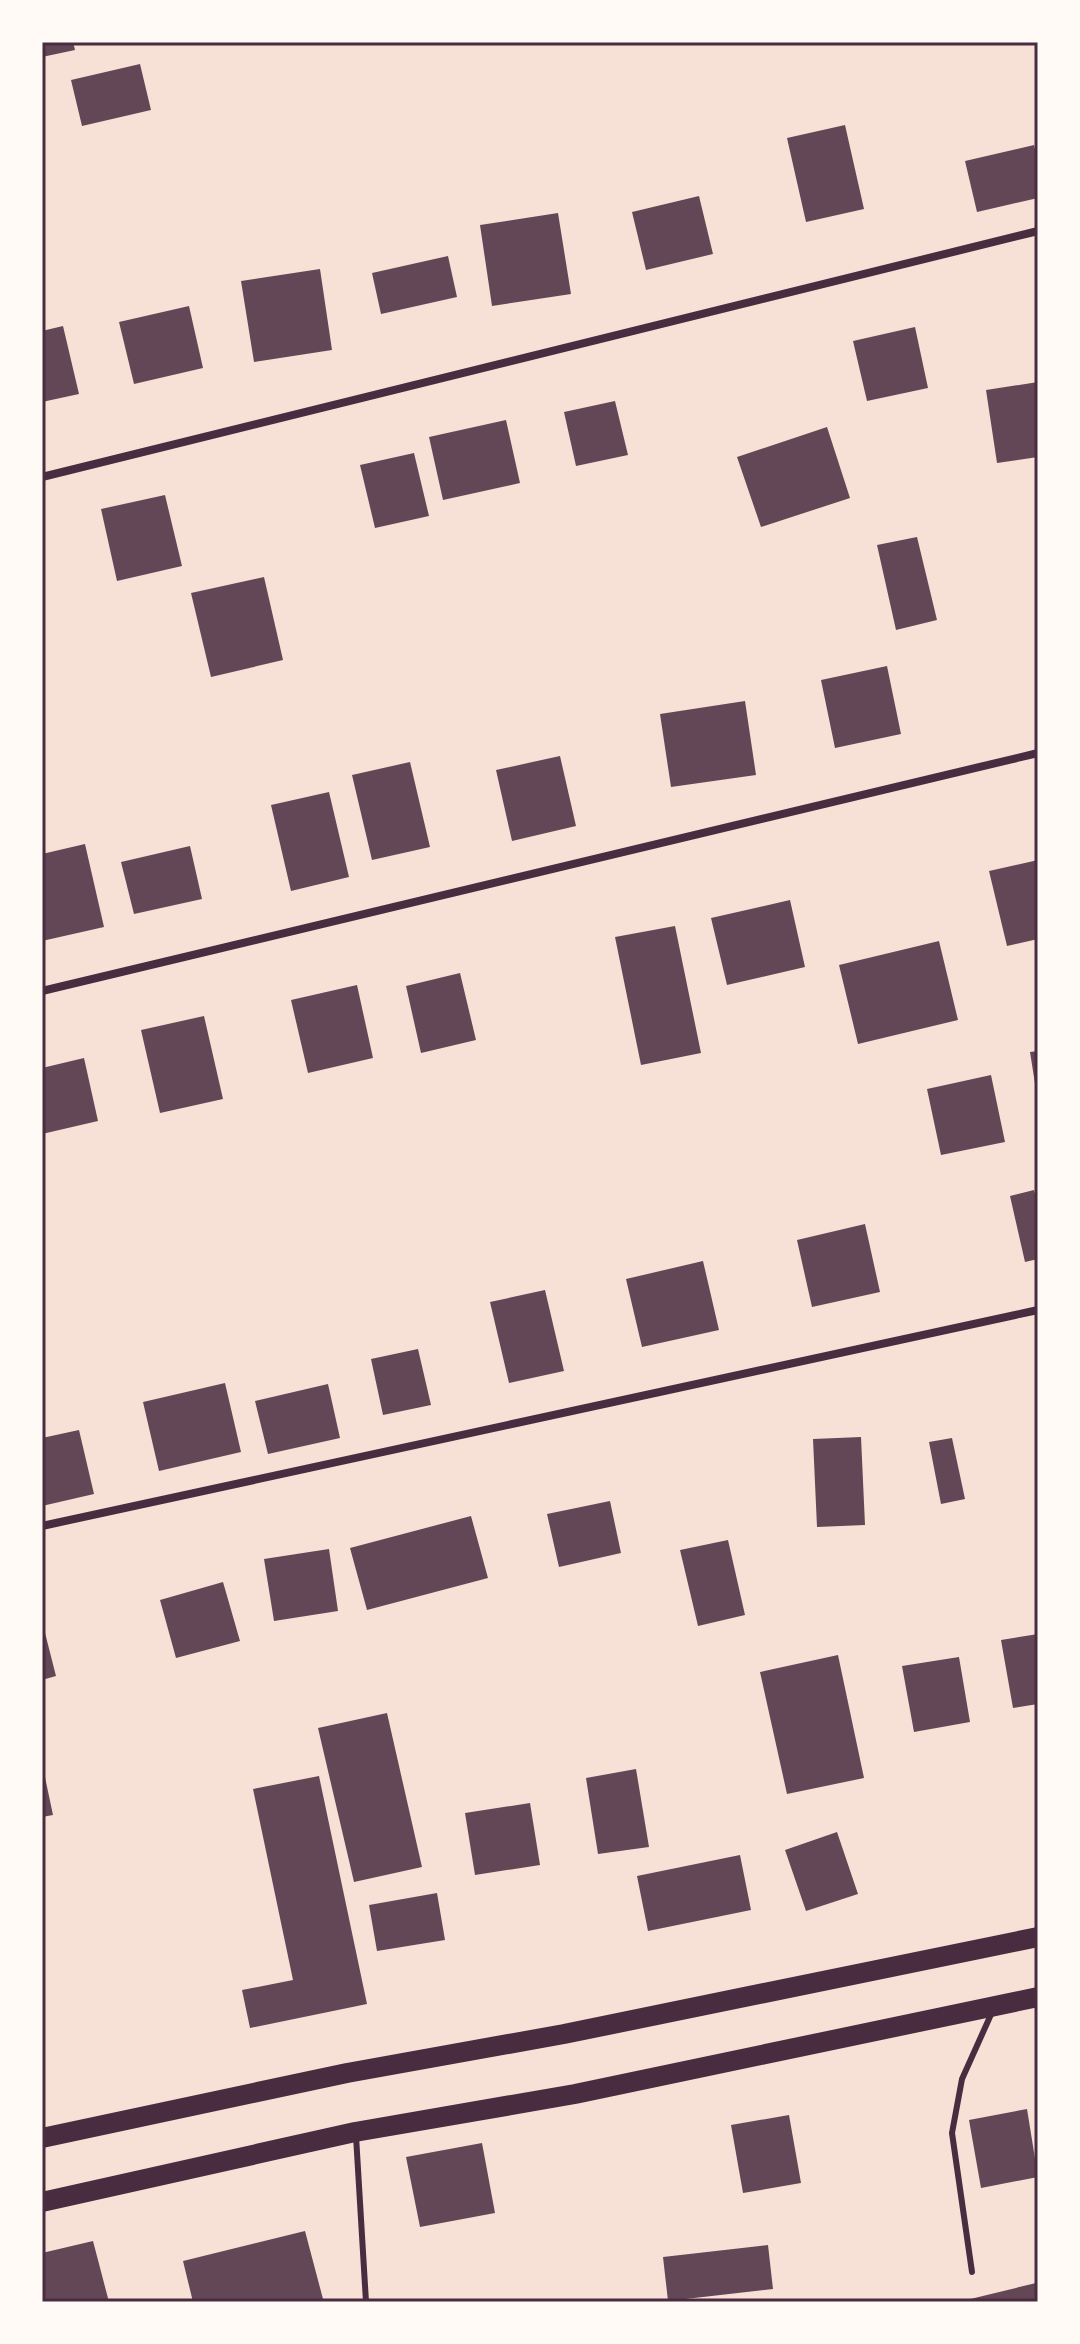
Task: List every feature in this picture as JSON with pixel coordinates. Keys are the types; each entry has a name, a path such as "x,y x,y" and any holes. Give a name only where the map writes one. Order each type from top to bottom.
{"main road":[{"path":"42,2138 347,2073 564,2034 1038,1937"},
{"path":"42,2202 355,2132 575,2094 1038,1997"}],"street":[{"path":"42,477 1038,231"},
{"path":"42,991 1038,753"},
{"path":"42,1526 1038,1310"}],"lane":[{"path":"972,2272 952,2133 962,2079 995,2006"},
{"path":"355,2132 366,2302"}],"building":[{"path":"42,42 73,42 75,50 42,57"},
{"path":"140,64 151,110 82,126 71,80"},
{"path":"845,125 864,209 806,222 787,138"},
{"path":"1034,145 1038,162 1038,198 977,212 965,161"},
{"path":"699,196 713,254 646,270 632,212"},
{"path":"558,213 571,294 492,306 480,225"},
{"path":"448,256 457,297 381,314 372,273"},
{"path":"320,269 332,350 254,362 241,281"},
{"path":"189,306 203,368 134,384 119,322"},
{"path":"63,326 79,394 42,402 42,331"},
{"path":"915,327 928,388 867,401 853,341"},
{"path":"1038,382 1038,457 997,463 986,390"},
{"path":"615,401 628,455 576,466 564,412"},
{"path":"506,420 520,483 443,500 429,437"},
{"path":"827,427 850,498 761,527 737,457"},
{"path":"414,453 429,516 375,528 360,465"},
{"path":"165,495 182,566 117,581 101,509"},
{"path":"917,537 937,620 896,630 877,545"},
{"path":"264,577 283,660 211,677 191,593"},
{"path":"887,666 901,734 835,748 821,680"},
{"path":"745,701 756,775 671,787 660,714"},
{"path":"560,756 576,826 512,841 496,770"},
{"path":"410,762 430,847 372,860 352,775"},
{"path":"329,792 349,877 291,891 271,805"},
{"path":"85,844 104,927 42,941 42,854"},
{"path":"190,846 202,899 134,914 121,862"},
{"path":"1038,860 1038,939 1007,946 989,871"},
{"path":"790,900 805,967 727,985 711,918"},
{"path":"675,926 701,1053 641,1065 615,937"},
{"path":"939,941 958,1020 858,1044 839,965"},
{"path":"460,973 476,1040 421,1053 406,986"},
{"path":"357,985 373,1058 308,1073 291,1000"},
{"path":"204,1016 223,1099 160,1113 141,1030"},
{"path":"1038,1051 1038,1089 1036,1090 1030,1052"},
{"path":"84,1058 98,1121 42,1134 42,1068"},
{"path":"991,1075 1005,1142 941,1155 927,1089"},
{"path":"1034,1190 1038,1205 1038,1259 1025,1262 1010,1196"},
{"path":"865,1224 880,1292 812,1307 797,1240"},
{"path":"703,1261 719,1330 642,1347 626,1279"},
{"path":"545,1290 564,1371 509,1383 490,1302"},
{"path":"418,1349 431,1405 383,1415 371,1359"},
{"path":"225,1383 241,1452 159,1471 143,1402"},
{"path":"328,1384 340,1438 268,1454 255,1401"},
{"path":"79,1430 94,1494 42,1506 42,1438"},
{"path":"861,1437 865,1525 817,1527 813,1439"},
{"path":"952,1438 965,1499 941,1504 929,1442"},
{"path":"610,1501 621,1553 559,1567 547,1514"},
{"path":"471,1516 488,1578 367,1610 350,1548"},
{"path":"728,1540 745,1615 698,1626 680,1550"},
{"path":"329,1549 338,1611 274,1621 264,1559"},
{"path":"223,1582 240,1641 176,1658 160,1600"},
{"path":"42,1621 56,1676 42,1680"},
{"path":"1038,1634 1038,1704 1013,1708 1001,1640"},
{"path":"838,1655 864,1778 787,1794 760,1672"},
{"path":"959,1657 970,1722 914,1732 902,1666"},
{"path":"387,1713 422,1867 354,1882 318,1728"},
{"path":"42,1763 53,1815 42,1817"},
{"path":"636,1769 649,1847 598,1854 586,1778"},
{"path":"319,1776 367,2004 250,2028 242,1990 293,1980 253,1789"},
{"path":"530,1803 540,1865 475,1875 465,1813"},
{"path":"837,1832 858,1894 806,1911 785,1850"},
{"path":"740,1855 751,1910 648,1931 637,1876"},
{"path":"437,1893 445,1940 377,1951 369,1905"},
{"path":"1027,2109 1038,2177 981,2188 969,2120"},
{"path":"789,2115 801,2183 743,2193 731,2125"},
{"path":"482,2143 495,2213 420,2227 406,2157"},
{"path":"305,2231 323,2299 312,2302 193,2302 183,2261"},
{"path":"93,2241 109,2302 42,2302 42,2253"},
{"path":"768,2245 773,2289 668,2301 663,2257"},
{"path":"1036,2283 1038,2302 962,2302 962,2301"}]}
